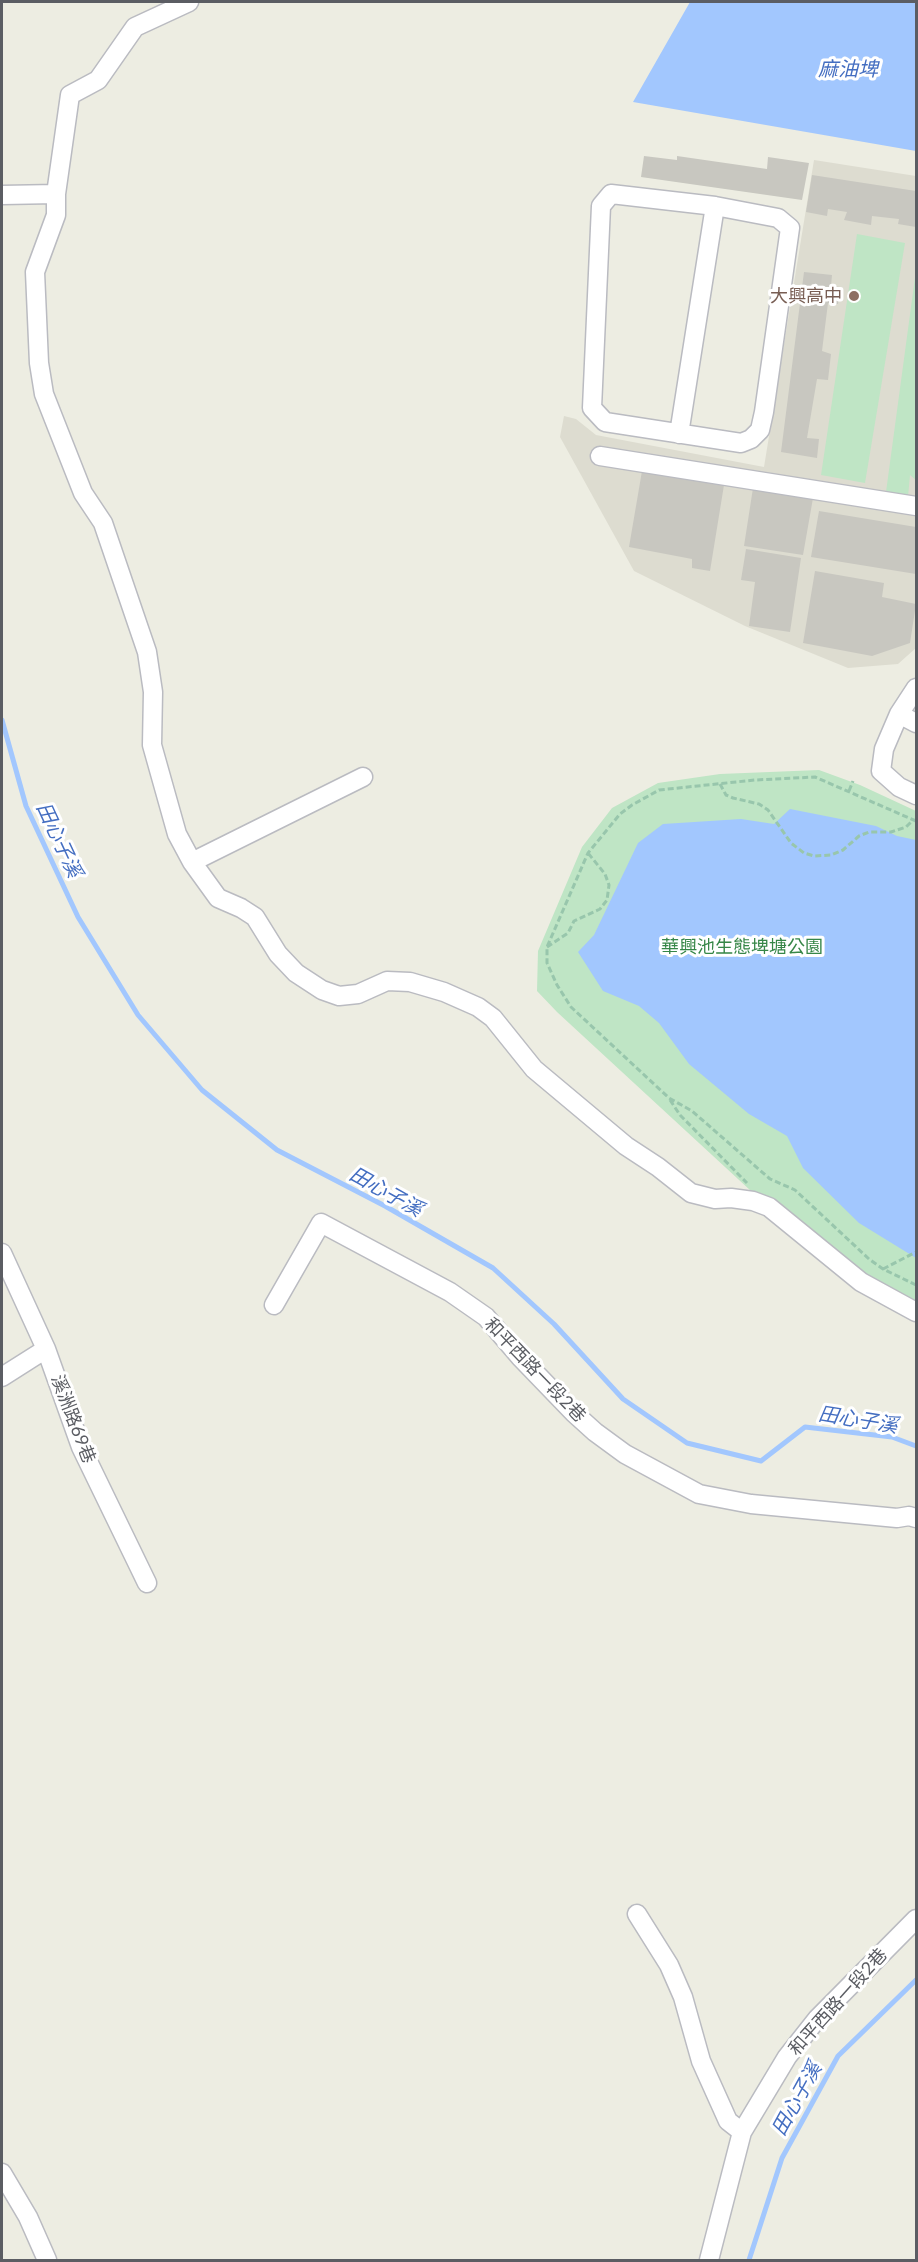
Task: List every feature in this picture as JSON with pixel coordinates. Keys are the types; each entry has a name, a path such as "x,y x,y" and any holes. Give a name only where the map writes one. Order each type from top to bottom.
{"street":[{"path":"189,2 135,27 98,80 70,95 56,194 56,214 35,272 39,363 44,394 83,493 103,523 147,652 153,692 152,744 177,834 192,862 218,898 255,917 266,938 284,960 296,973 322,990 339,996 358,994 387,981 410,982 444,992 478,1007 493,1018 534,1069 626,1146 691,1193 715,1199 731,1198 753,1201 769,1207 861,1282 916,1312"},
{"path":"2,195 56,194"},
{"path":"611,194 716,206 778,218 790,228 760,430 751,439 741,443 605,422 592,408 600,206 611,194"},
{"path":"679,434 716,206"},
{"path":"600,456 916,506"},
{"path":"916,688 899,714 884,749 880,771 899,787 916,795"},
{"path":"899,714 916,723"},
{"path":"192,862 363,777"},
{"name":"和平西路一段2巷","path":"274,1305 321,1223 450,1292 468,1304 486,1317 536,1373 595,1432 625,1454 699,1494 751,1504 916,1518"},
{"name":"溪洲路69巷","path":"2,1253 46,1348 81,1447 147,1582"},
{"path":"2,1377 46,1348"},
{"path":"637,1914 669,1965 683,1997 701,2061 728,2121 742,2132"},
{"name":"和平西路一段2巷","path":"709,2260 742,2132 788,2057 818,2019 916,1919"},
{"path":"2,2174 28,2217 47,2260"}],"path":[{"path":"720,784 726,795 759,804 768,810 790,843 804,853 814,856 831,855 843,850 859,836 869,832 891,832 906,827 915,820 815,777 720,784 658,790 620,814 588,853 547,947 547,963 571,1007 669,1098 692,1111 770,1179 795,1190 869,1259 883,1269 916,1284"},
{"path":"849,791 853,781"},
{"path":"547,947 568,933 574,921 600,909 607,900 609,885 605,874 600,864 588,853"},
{"path":"669,1098 680,1115 750,1186"},
{"path":"883,1269 916,1252"}],"shaded area":[{"name":"大興高中","path":"814,160 916,176 916,648 898,664 848,668 745,626 634,571 560,437 564,416 576,419 596,435 764,467"}],"green space":[{"path":"857,234 905,243 865,483 821,475"},
{"path":"916,270 916,480 910,475 908,497 886,492"},
{"name":"華興池生態埤塘公園","path":"819,770 860,785 916,811 916,1308 868,1282 781,1207 751,1191 537,991 538,951 582,847 612,808 658,783 720,774"}],"water":[{"name":"麻油埤","path":"690,2 916,2 916,151 633,102"},
{"name":"華興池生態埤塘公園","path":"790,809 876,826 897,836 916,840 916,1258 859,1223 803,1168 787,1136 749,1114 689,1064 659,1023 639,1006 603,991 578,952 594,935 638,843 663,824 741,819 774,824"}],"building":[{"path":"644,156 677,160 677,156 767,169 768,157 809,163 802,200 641,177"},
{"path":"812,175 916,191 916,227 898,224 899,219 872,216 871,225 844,220 847,212 828,209 827,216 806,212"},
{"path":"804,272 832,275 831,286 840,287 838,304 828,303 822,351 831,354 828,380 817,379 807,438 819,439 817,458 781,452"},
{"path":"642,471 724,485 710,571 692,568 692,559 629,547"},
{"path":"753,488 813,498 803,555 744,546"},
{"path":"819,511 916,527 916,574 811,557"},
{"path":"746,549 801,558 790,632 749,626 755,582 741,580"},
{"path":"815,571 884,583 882,597 916,604 910,643 872,656 803,643"}],"waterway":[{"name":"田心子溪","path":"2,720 26,806 78,917 138,1015 202,1090 277,1150 385,1206 493,1268 554,1324 623,1399 687,1443 761,1461 805,1427 892,1437 916,1446"},
{"name":"田心子溪","path":"749,2260 782,2158 838,2056 916,1980"}],"place":[{"name":"大興高中","path":"854,296"}]}
